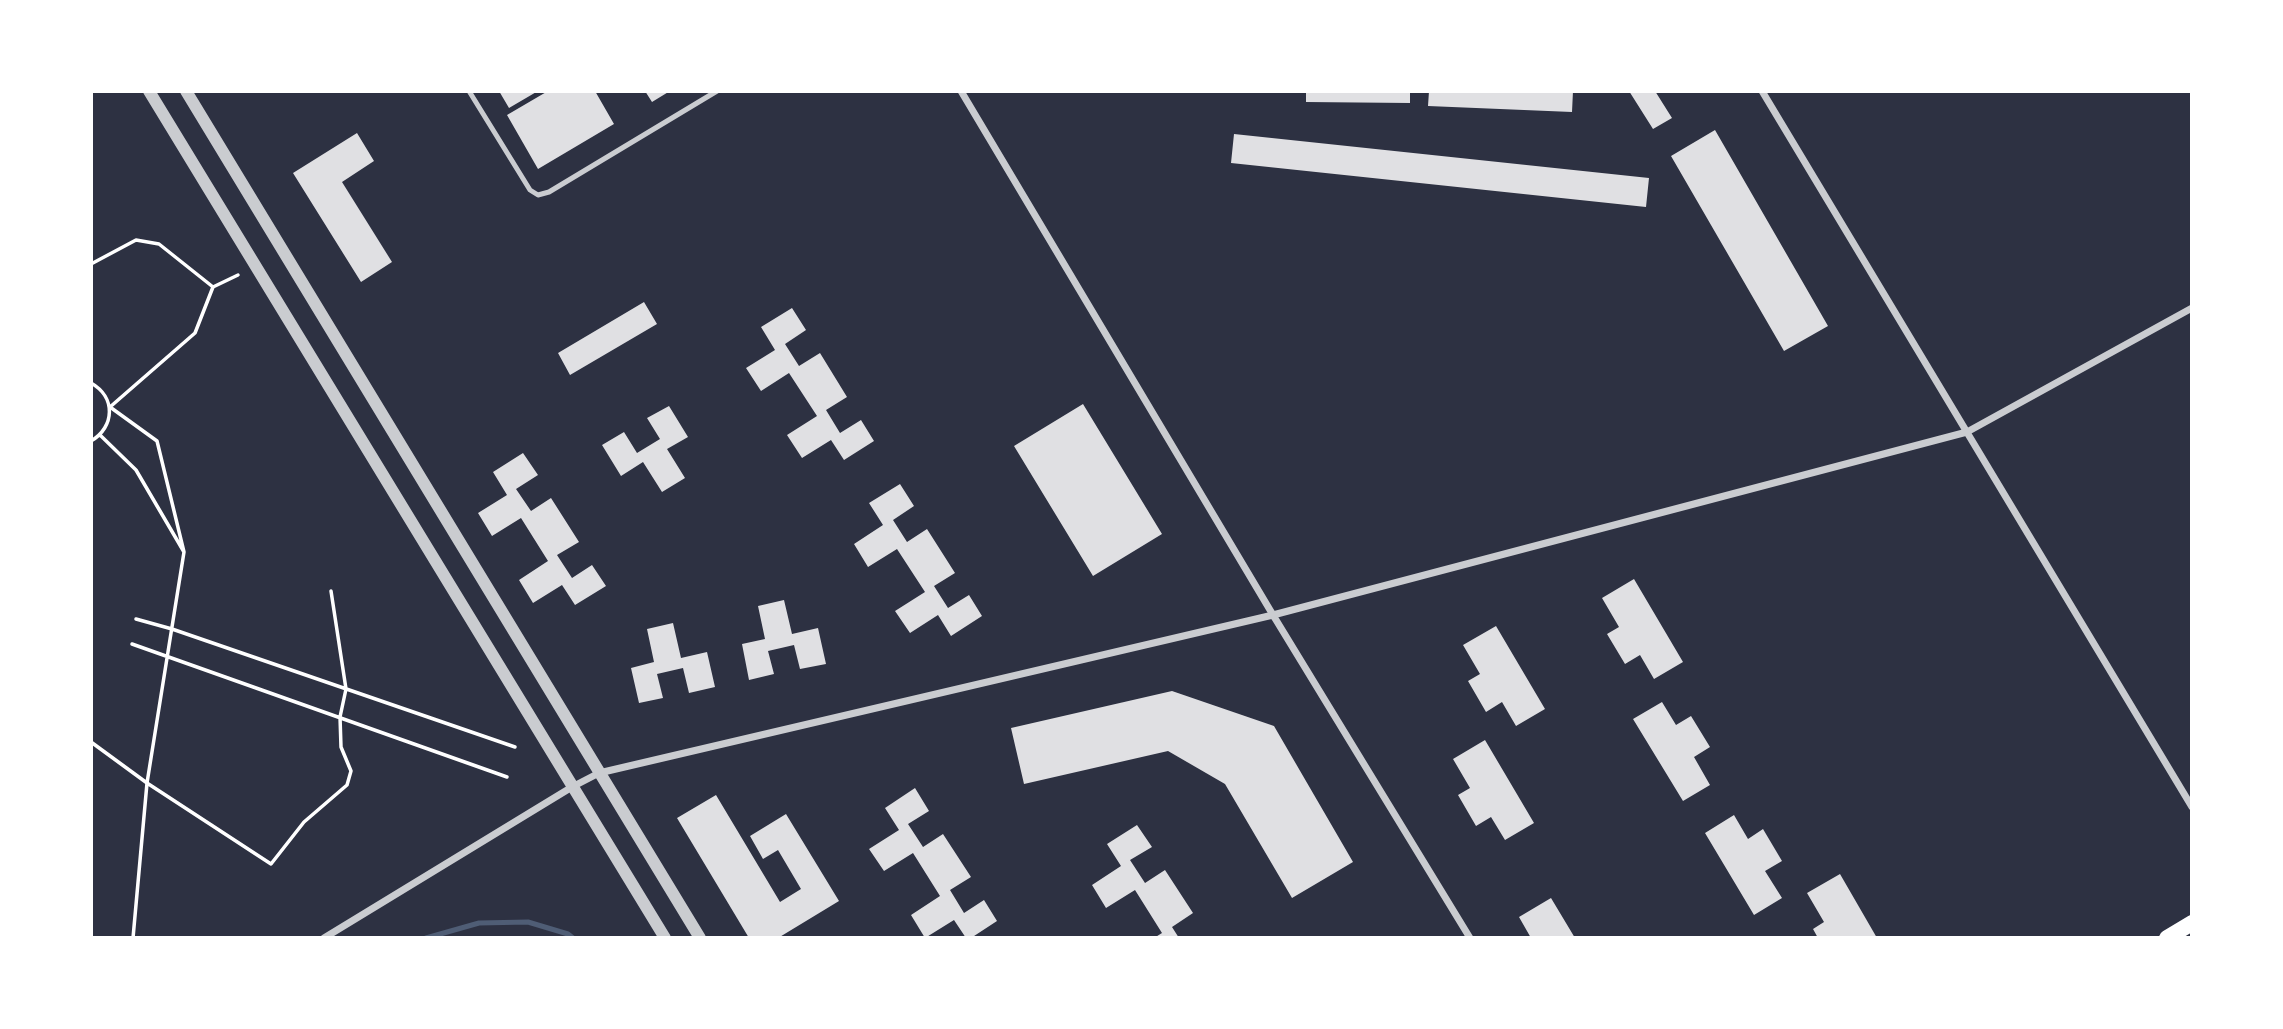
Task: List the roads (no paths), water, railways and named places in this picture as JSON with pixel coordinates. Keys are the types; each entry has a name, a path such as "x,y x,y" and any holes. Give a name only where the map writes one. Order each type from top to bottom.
{"main road":[{"path":"2167,938 2192,923"}],"street":[{"path":"149,91 664,938"},
{"path":"186,91 700,938"},
{"path":"961,91 1273,615 1470,938"},
{"path":"1762,91 2192,807"},
{"path":"324,938 599,773 1273,615 1967,432 2192,307"}],"lane":[{"path":"469,91 530,190 538,195 549,192 717,91"}],"waterway":[{"path":"426,938 479,923 528,922 573,938"}]}
